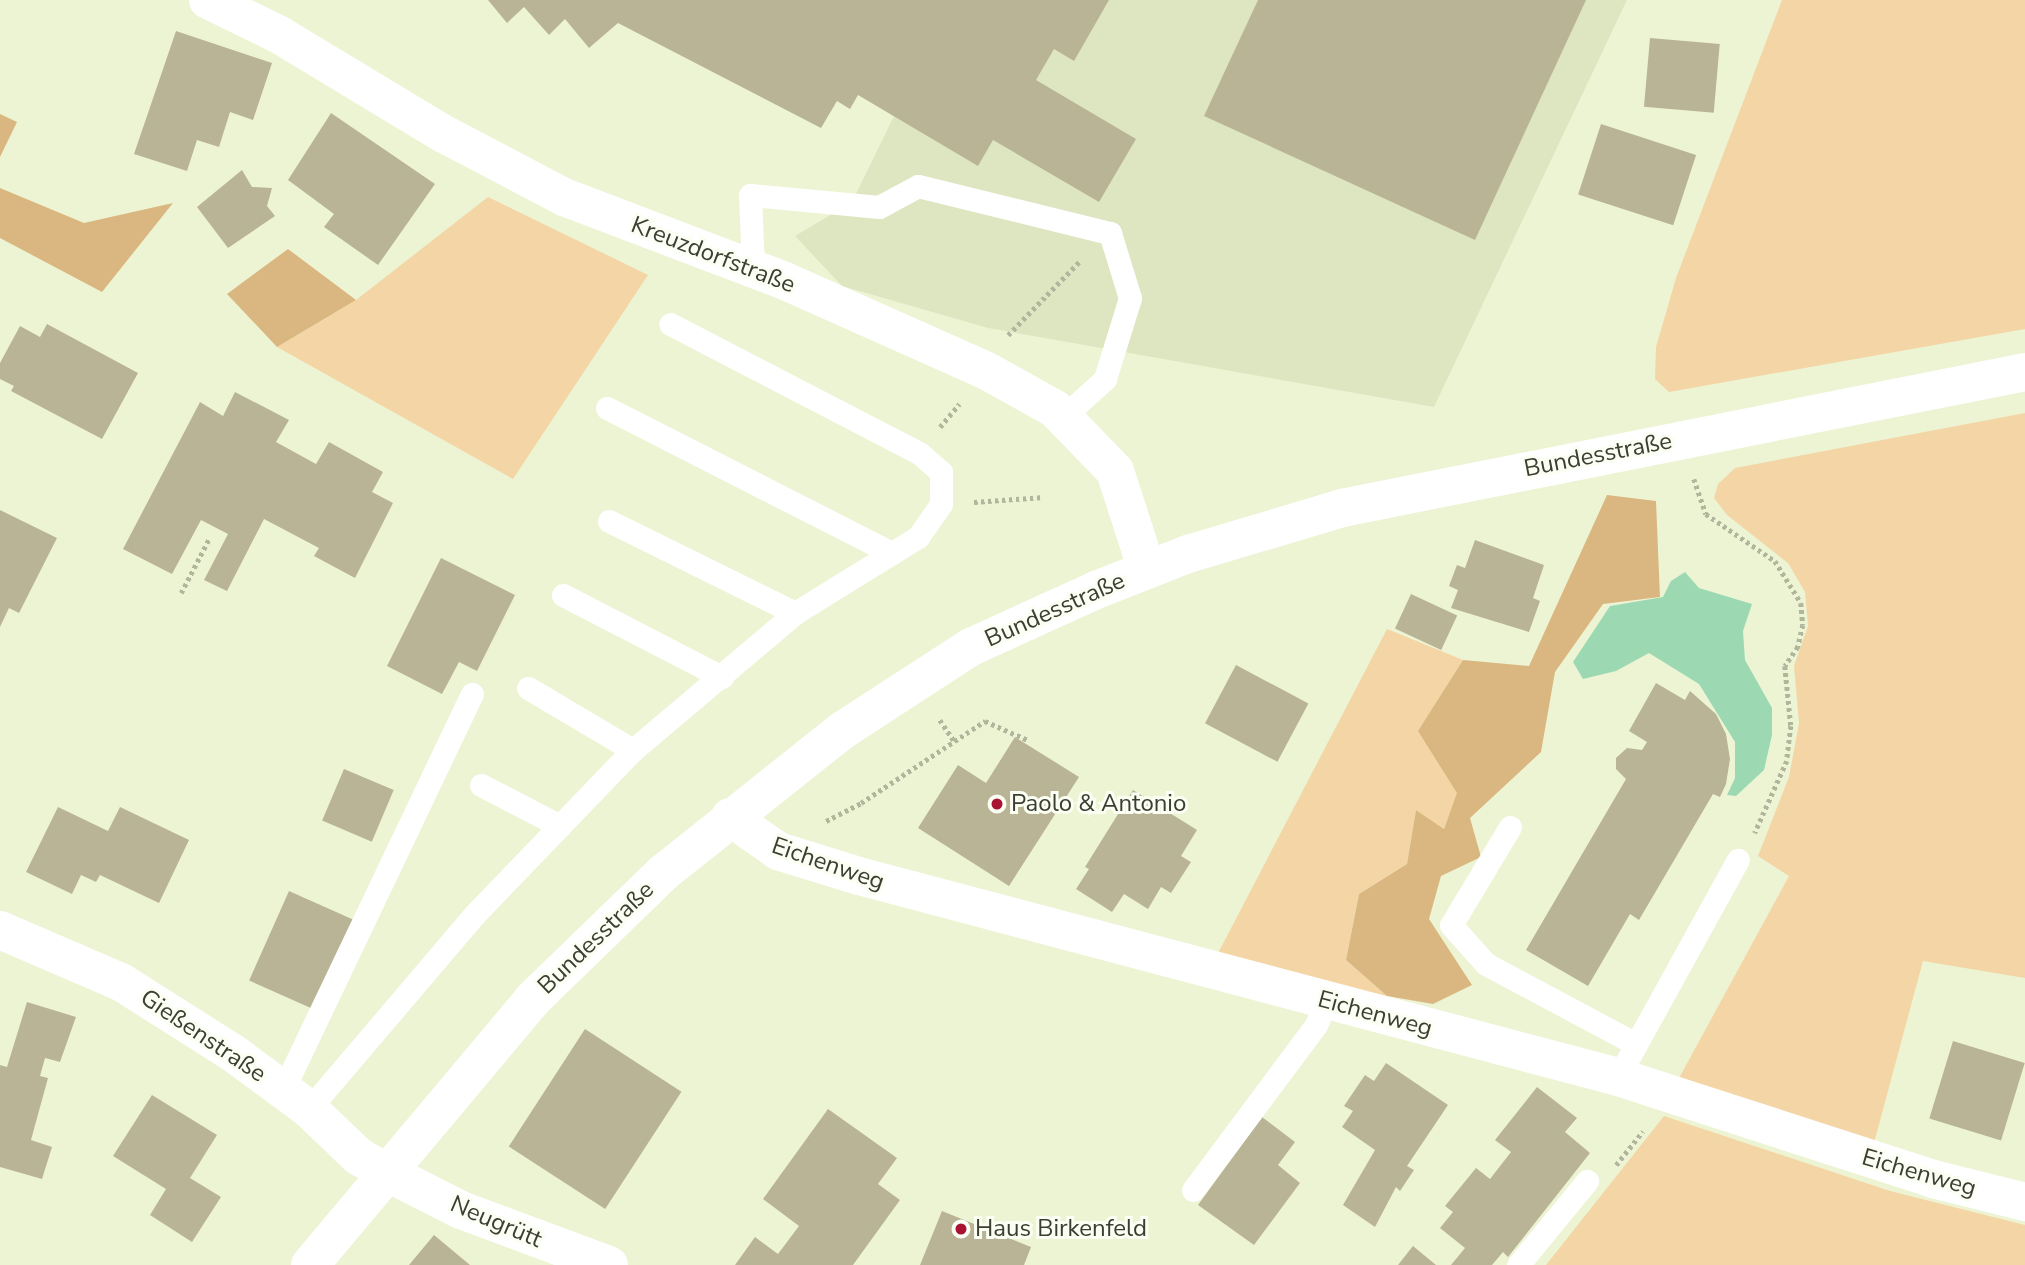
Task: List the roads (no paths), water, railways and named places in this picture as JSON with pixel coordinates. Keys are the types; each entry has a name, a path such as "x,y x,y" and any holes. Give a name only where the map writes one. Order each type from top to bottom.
{"street":[{"name":"Kreuzdorfstraße","path":"208,0 278,34 444,134 564,197 752,269 985,370 1064,416 1115,471 1147,570"},
{"name":"Bundesstraße","path":"310,1265 532,1000 663,873 842,730 962,653 1147,570 1385,497 2025,372"},
{"name":"Eichenweg","path":"730,817 778,851 1080,938 1618,1077 1933,1180 2025,1202"},
{"name":"Gießenstraße","path":"0,930 121,982 296,1100 358,1156 387,1172"},
{"name":"Neugrütt","path":"387,1172 461,1210 609,1265"}],"lane":[{"path":"752,269 750,195 879,207 918,186 1107,232 1130,298 1105,379 1064,416"},
{"path":"296,1100 633,750 795,613 918,537 942,504 941,472 919,453 670,324"},
{"path":"607,408 892,553"},
{"path":"609,521 795,613"},
{"path":"563,595 722,677"},
{"path":"528,688 633,750"},
{"path":"296,1100 472,694"},
{"path":"481,785 559,826"},
{"path":"1510,827 1451,925 1486,964 1636,1045"},
{"path":"1618,1077 1738,860"},
{"path":"1193,1190 1316,1025 1326,1002"},
{"path":"1518,1265 1587,1181"}],"place":[{"name":"Paolo & Antonio","path":"997,804"},
{"name":"Haus Birkenfeld","path":"961,1229"}]}
